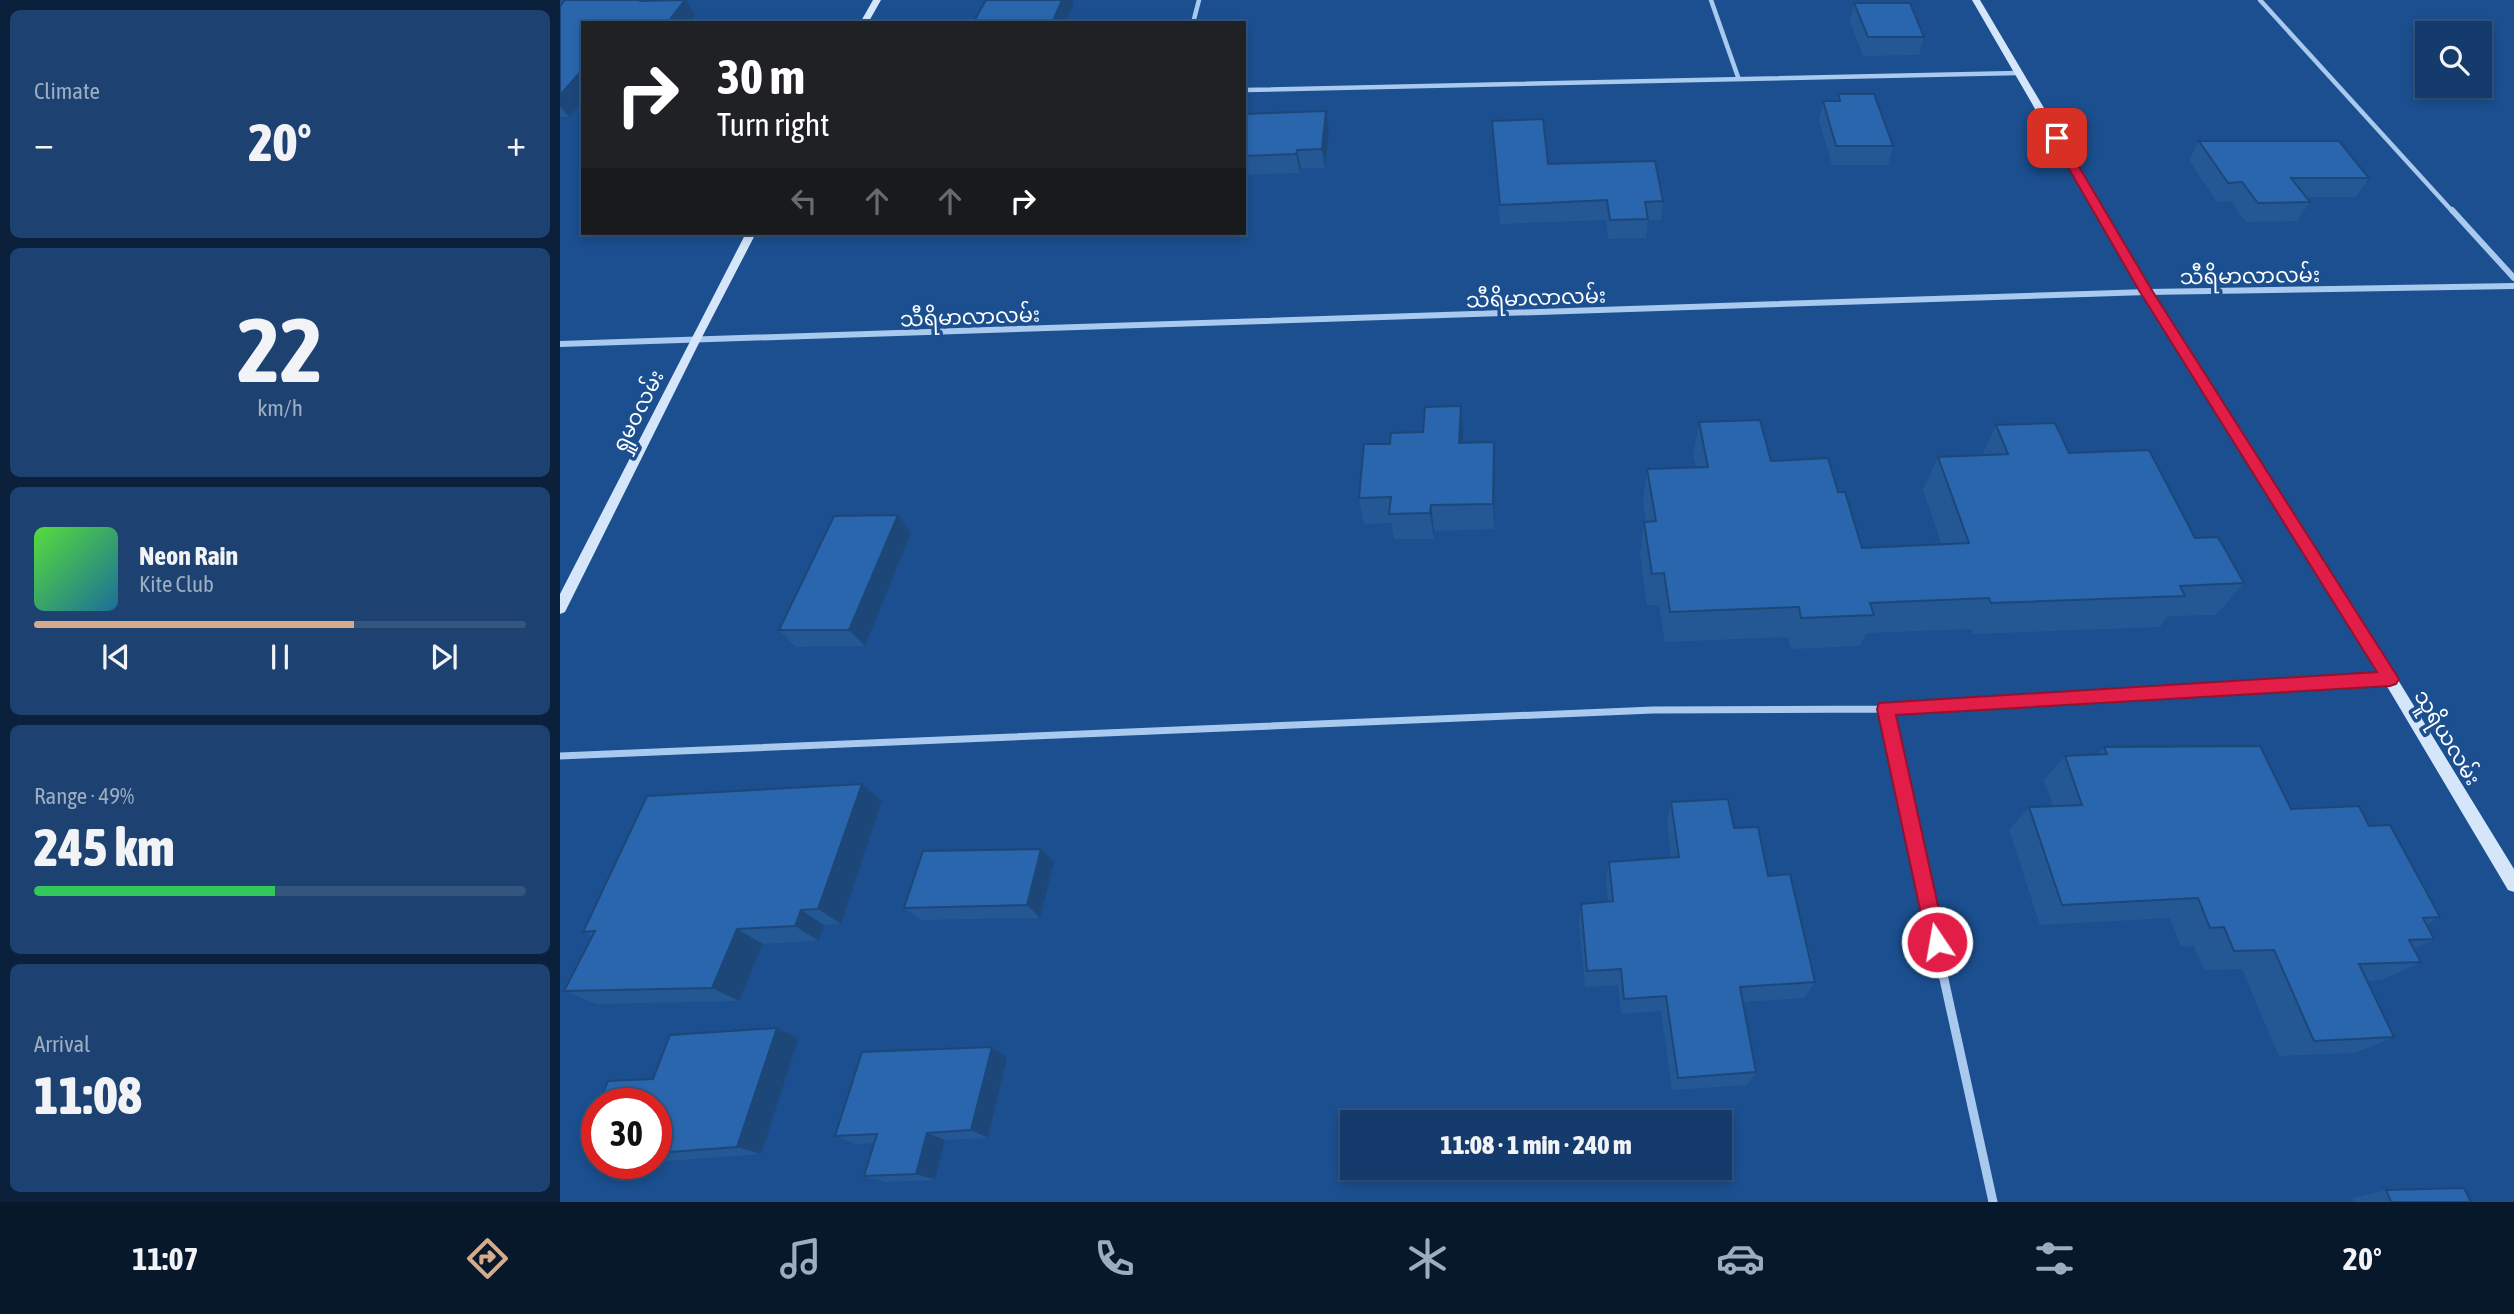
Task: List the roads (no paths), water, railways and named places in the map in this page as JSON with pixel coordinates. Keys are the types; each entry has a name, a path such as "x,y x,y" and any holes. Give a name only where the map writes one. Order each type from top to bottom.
{"street":[{"path":"865,21 877,0"},
{"path":"1194,21 1199,0"},
{"path":"1711,0 1738,77"},
{"name":"သူရိယလမ်း","path":"1976,0 2147,292 2390,679 2514,884"},
{"path":"2260,0 2514,278"},
{"path":"1246,90 1738,77 2018,73"},
{"name":"ရှုမဝလမ်း","path":"560,608 750,235"},
{"name":"သီရိမာလာလမ်း","path":"560,344 2147,292 2514,286"},
{"path":"560,756 1653,710 1885,709 2390,679"},
{"path":"1885,709 1993,1202"}]}
